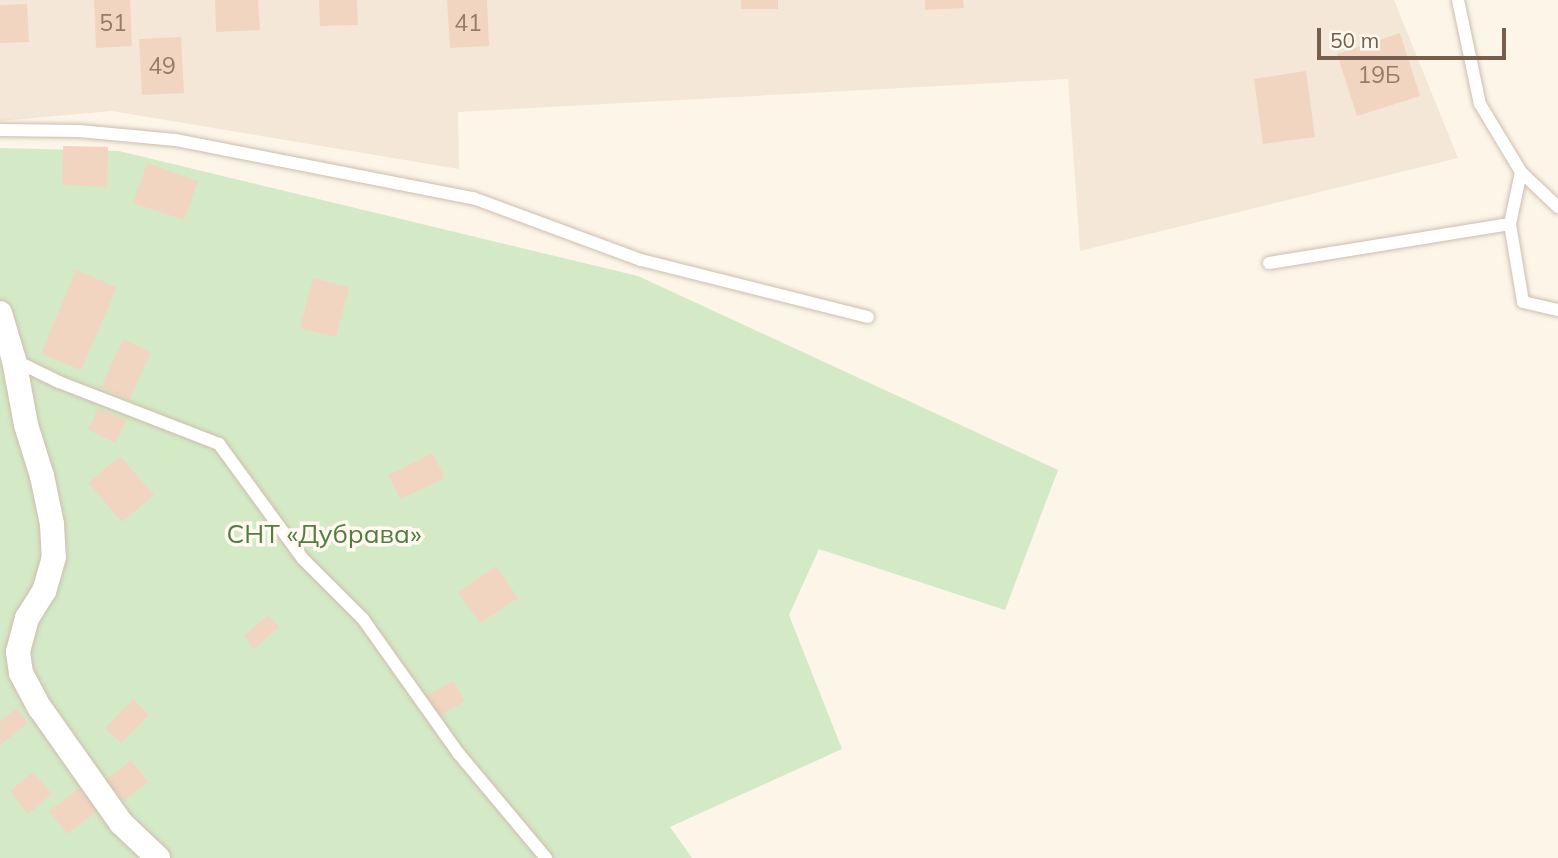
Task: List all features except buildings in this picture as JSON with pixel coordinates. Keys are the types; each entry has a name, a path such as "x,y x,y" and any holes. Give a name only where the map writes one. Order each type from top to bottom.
{"street":[{"path":"0,313 14,360 26,425 51,524 54,557 44,591 27,618 19,652 21,673 40,708 121,823 158,858"}],"lane":[{"path":"1458,0 1480,104 1521,172 1558,207"},
{"path":"0,130 79,131 176,140 473,198 641,260 868,317"},
{"path":"1521,172 1510,223 1523,302 1558,310"},
{"path":"1269,262 1510,223"},
{"path":"14,360 59,382 219,444 303,559 363,619 459,754 545,858"}],"shaded area":[{"path":"0,0 1394,0 1458,158 1080,251 1068,79 458,112 459,169 112,111 0,121"}],"green space":[{"name":"СНТ «Дубрава»","path":"0,148 119,151 638,276 1058,470 1005,610 819,549 789,615 842,749 670,827 692,858 0,858"}]}
